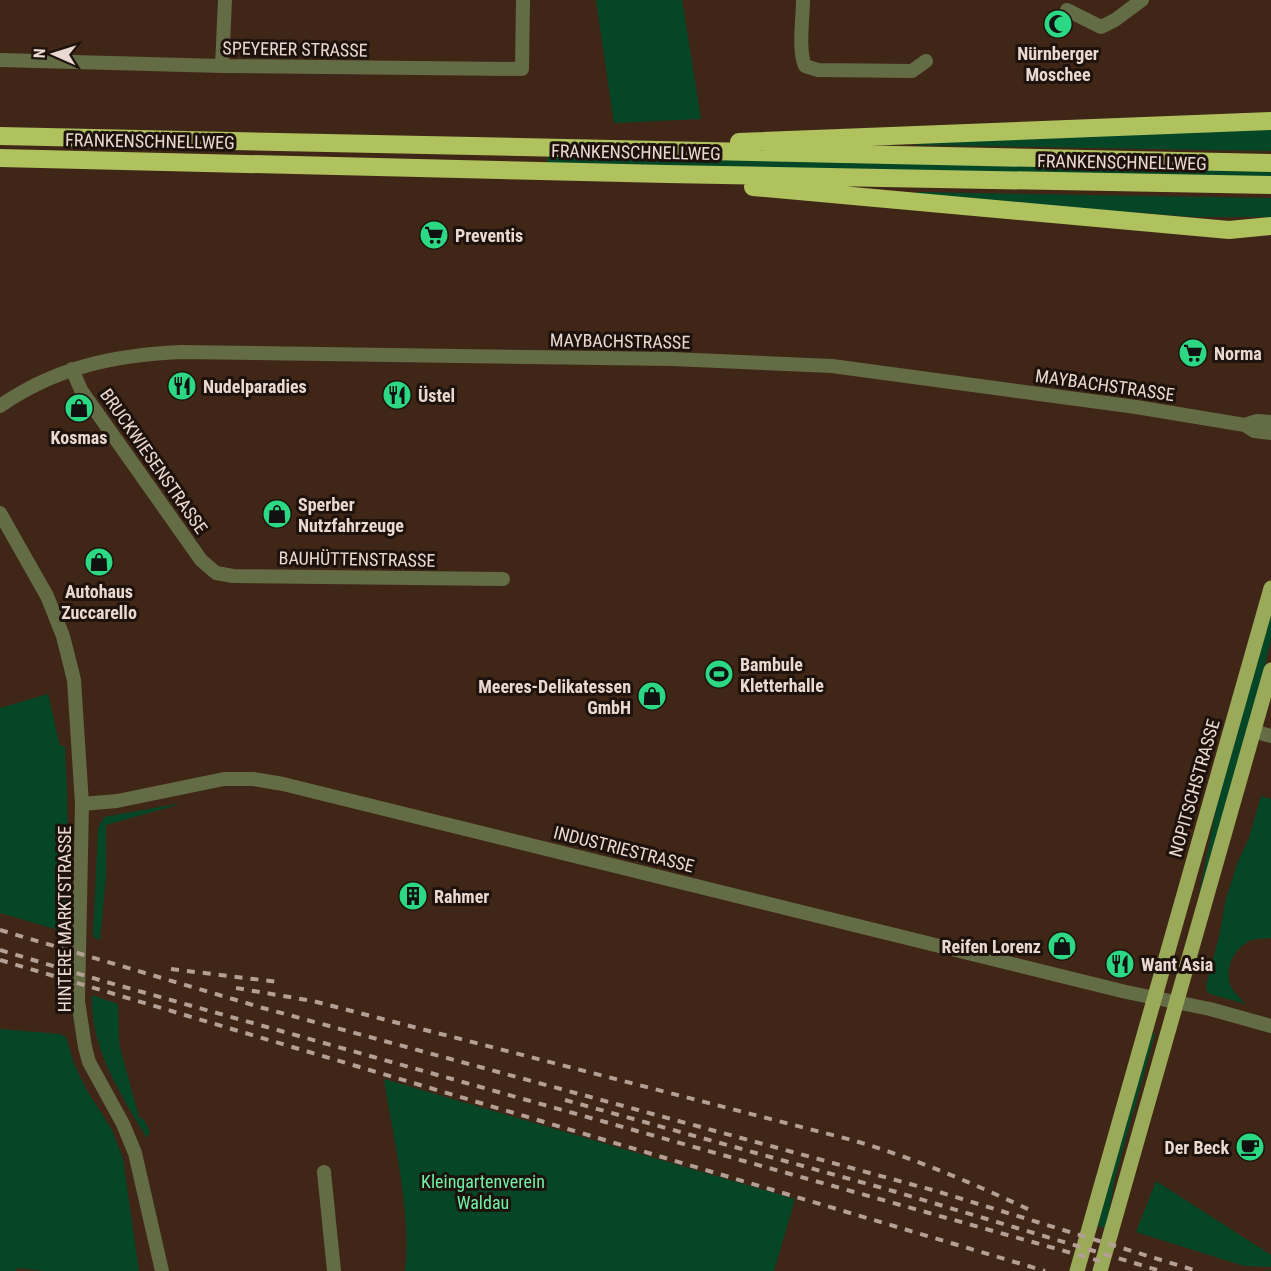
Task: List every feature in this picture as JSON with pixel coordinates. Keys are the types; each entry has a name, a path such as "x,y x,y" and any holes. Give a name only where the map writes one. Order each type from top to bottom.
{"highway":[{"path":"610,150 882,135 1271,121"},
{"name":"FRANKENSCHNELLWEG","path":"0,136 1271,162"},
{"name":"FRANKENSCHNELLWEG","path":"0,158 620,173 1271,185"},
{"path":"620,173 695,183 812,191 1236,230 1271,240"},
{"path":"1236,230 1271,226"}],"main road":[{"name":"NOPITSCHSTRASSE","path":"1077,1271 1271,588"},
{"path":"1100,1271 1271,670"},
{"path":"1187,885 1196,898 1206,896"}],"street":[{"path":"222,66 225,0"},
{"name":"SPEYERER STRASSE","path":"0,60 222,66 522,69 523,0"},
{"path":"803,0 802,59 806,66 818,70 912,70 926,61"},
{"path":"1067,10 1101,27 1115,20 1142,0"},
{"name":"MAYBACHSTRASSE","path":"0,406 40,382 72,369 140,354 181,352 672,359 820,365 1136,407 1245,425 1271,422"},
{"name":"BRUCKWIESENSTRASSE","path":"72,369 81,390 201,560 212,570"},
{"name":"MAYBACHSTRASSE","path":"1245,425 1254,431 1271,433"},
{"name":"HINTERE MARKTSTRASSE","path":"0,513 47,596 63,636 74,680 82,804 78,1001 85,1047 93,1071 123,1124 135,1153 162,1271"},
{"name":"BAUHÜTTENSTRASSE","path":"212,570 233,576 503,579"},
{"path":"1253,731 1271,736"},
{"name":"INDUSTRIESTRASSE","path":"82,804 117,801 224,779 253,779 283,784 1155,998"},
{"path":"1155,998 1210,1009 1271,1026"},
{"path":"324,1172 334,1271"}],"green space":[{"path":"596,0 682,0 701,119 614,123"},
{"path":"1271,129 1271,151 916,145 916,143"},
{"path":"548,156 1271,170 1271,178 547,164"},
{"path":"917,192 1271,198 1271,217 1195,217 917,196"},
{"path":"1271,614 1271,639 1265,666 1199,894 1217,804"},
{"path":"48,694 60,746 65,746 69,933 0,913 0,708"},
{"path":"1261,796 1271,799 1271,938 1254,939 1246,943 1235,953 1229,967 1231,987 1246,1004 1210,994 1206,985 1226,899 1237,864 1249,838"},
{"path":"176,804 106,825 106,876 100,940 93,937 98,828 104,817"},
{"path":"92,995 118,1004 119,1044 139,1117 144,1120 150,1132 147,1138 118,1088 102,1052 96,1034"},
{"path":"0,1029 60,1034 66,1037 74,1064 86,1089 112,1130 123,1159 139,1271 45,1271 17,1268 16,1271 0,1271"},
{"path":"1152,1033 1155,1034 1115,1178 1106,1228 1097,1226"},
{"name":"Kleingartenverein Waldau","path":"384,1079 795,1199 774,1271 405,1271 404,1200"},
{"path":"1156,1181 1271,1255 1271,1267 1244,1266 1136,1232"}],"railway":[{"path":"0,930 263,1008 936,1191 1197,1271"},
{"path":"0,950 103,981 1100,1261"},
{"path":"0,960 1045,1271"},
{"path":"171,969 278,982"},
{"path":"236,988 313,1001 852,1140 944,1172 1034,1212"},
{"path":"565,1100 893,1191 1161,1271"}],"place":[{"name":"Nürnberger Moschee","path":"1058,24"},
{"name":"Preventis","path":"434,235"},
{"name":"Norma","path":"1193,353"},
{"name":"Nudelparadies","path":"182,386"},
{"name":"Üstel","path":"397,395"},
{"name":"Kosmas","path":"79,408"},
{"name":"Sperber Nutzfahrzeuge","path":"277,514"},
{"name":"Autohaus Zuccarello","path":"99,562"},
{"name":"Bambule Kletterhalle","path":"719,674"},
{"name":"Meeres-Delikatessen GmbH","path":"652,696"},
{"name":"Rahmer","path":"413,896"},
{"name":"Reifen Lorenz","path":"1062,946"},
{"name":"Want Asia","path":"1120,964"},
{"name":"Der Beck","path":"1250,1147"}]}
